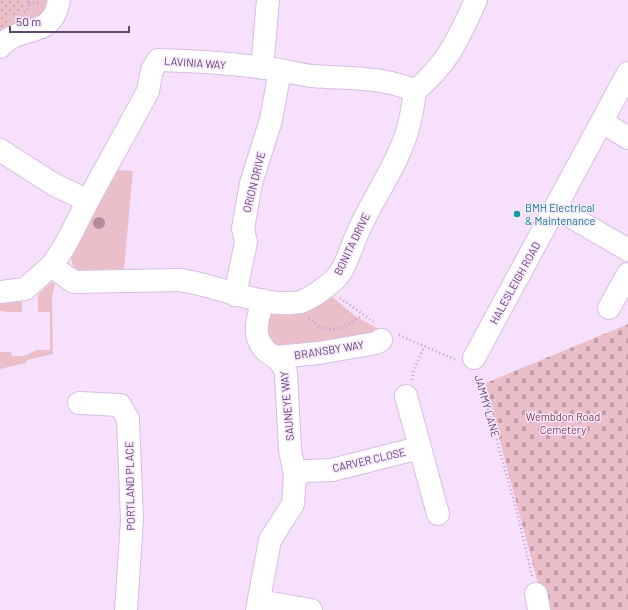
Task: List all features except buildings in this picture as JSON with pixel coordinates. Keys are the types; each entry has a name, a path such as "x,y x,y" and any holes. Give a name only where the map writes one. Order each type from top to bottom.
{"street":[{"path":"0,47 8,39 39,29 48,24 57,10 59,0"},
{"name":"ORION DRIVE","path":"235,295 246,242 243,229 251,183 271,120 271,69 268,0"},
{"path":"415,91 437,71 452,50 476,0"},
{"name":"LAVINIA WAY","path":"51,266 61,254 88,200 148,91 152,70 158,60 188,61 271,69 311,76 361,78 385,81 415,91"},
{"name":"HALESLEIGH ROAD","path":"469,362 556,208 628,73"},
{"name":"BONITA DRIVE","path":"51,266 74,282 179,280 190,281 235,295 263,300 294,302 302,301 326,286 338,276 360,228 400,150 411,120 415,91"},
{"path":"602,122 628,138"},
{"path":"0,150 53,184 88,200"},
{"path":"556,208 628,250"},
{"path":"0,292 25,289 51,266"},
{"path":"609,308 628,274"},
{"name":"SAUNEYE WAY","path":"263,300 257,325 257,338 261,347 276,357 286,372 290,450 295,475"},
{"name":"BRANSBY WAY","path":"276,357 319,353 376,343 386,333"},
{"name":"CARVER CLOSE","path":"409,390 419,448 438,514"},
{"name":"PORTLAND PLACE","path":"79,403 120,404 128,419 132,520 126,610"},
{"name":"CARVER CLOSE","path":"295,475 306,471 332,470 419,448"},
{"path":"295,475 293,504 270,540 258,606 311,610"}],"path":[{"path":"326,286 386,333 469,362"},
{"path":"294,302 317,326 331,330 352,324 362,315"},
{"path":"409,390 414,370 424,347"},
{"name":"JAMMY LANE","path":"469,362 518,516 538,602"}],"green space":[{"path":"0,0 53,0 48,14 0,34"},
{"path":"0,0 23,0 25,4 16,14 6,17 7,27 0,28"},
{"path":"117,170 133,171 124,269 79,270 73,267 71,258"},
{"path":"50,283 55,283 52,297 53,354 27,360 26,363 0,369 0,352 11,352 12,356 24,356 37,350 50,350 50,312 38,312 38,295"},
{"path":"331,296 355,316 393,337 388,343 269,348 264,314 300,314 314,308"},
{"path":"22,302 22,312 0,311 0,303"},
{"name":"Wembdon Road Cemetery","path":"628,324 628,610 545,610 491,408 486,383"}],"place":[{"name":"BMH Electrical & Maintenance","path":"517,214"}]}
